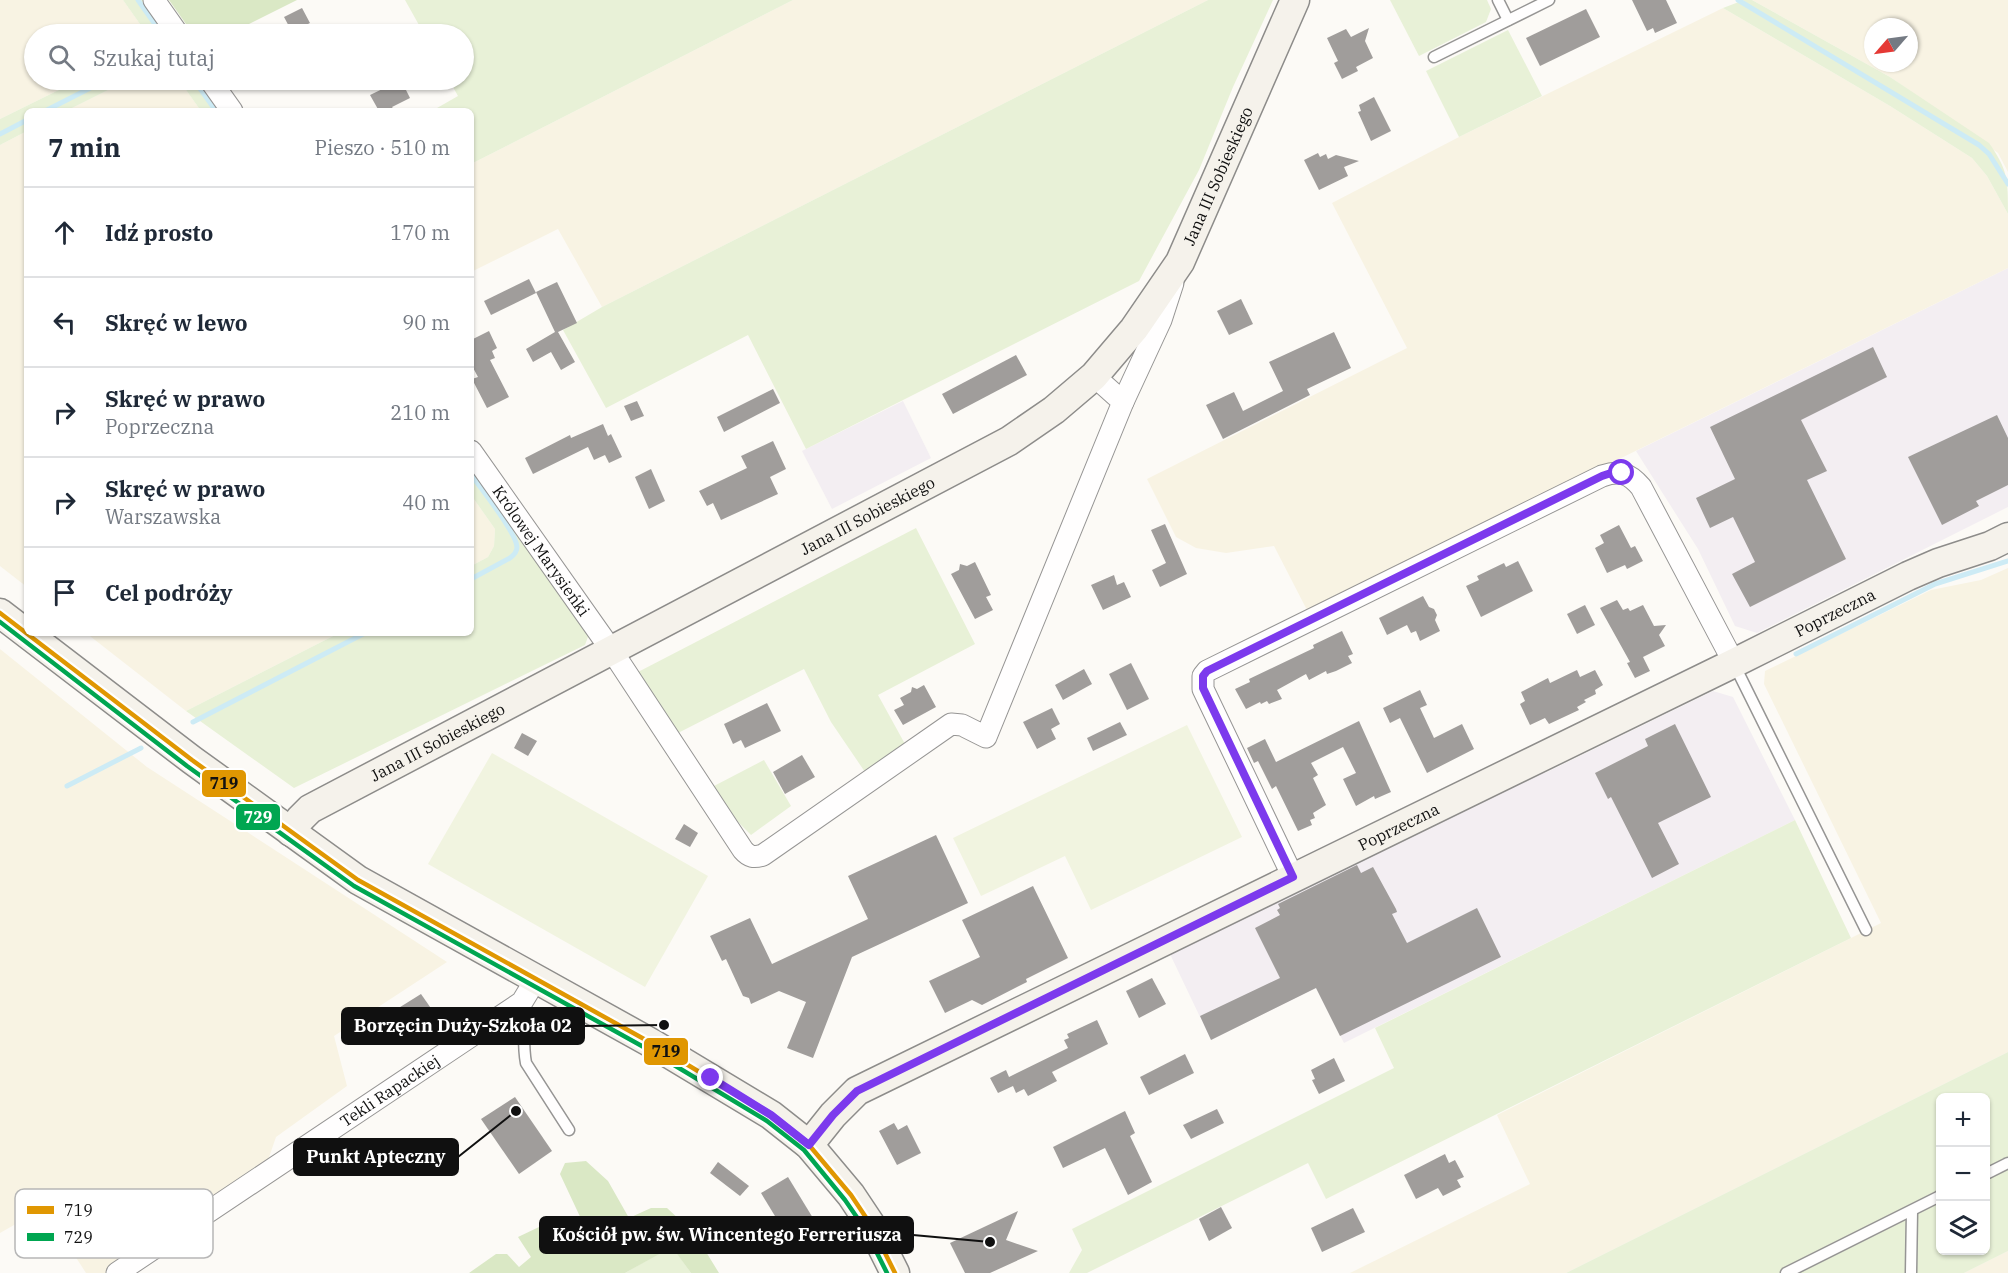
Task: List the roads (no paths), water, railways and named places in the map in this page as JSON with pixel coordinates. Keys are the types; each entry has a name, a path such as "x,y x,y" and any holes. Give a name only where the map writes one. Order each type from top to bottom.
{"main road":[{"name":"Jana III Sobieskiego","path":"291,832 310,809 1009,441 1054,410 1094,376 1134,329 1180,262 1295,0"},
{"name":"Poprzeczna","path":"809,1145 833,1115 857,1091 1908,576 1938,563 1990,546 2008,537"},
{"path":"0,613 24,631"},
{"path":"30,636 192,760 358,880 529,991 711,1078 771,1115 809,1145 859,1206 895,1273"}],"street":[{"path":"154,0 171,24"},
{"path":"217,90 230,108"},
{"path":"1094,376 1123,402 1161,320 1180,262"},
{"name":"Królowej Marysieńki","path":"474,455 612,651 743,850 751,856 763,855 951,724 962,725 986,737 1123,402"},
{"path":"1293,877 1203,688 1203,676 1207,671 1602,476 1614,472 1622,473 1632,477 1641,488 1734,663"},
{"name":"Tekli Rapackiej","path":"213,1207 529,991"},
{"name":"Tekli Rapackiej","path":"117,1273 139,1258"}],"lane":[{"path":"1498,0 1508,20"},
{"path":"1434,57 1549,0"},
{"path":"1734,663 1866,930"},
{"path":"529,991 525,1013 526,1064 569,1130"},
{"path":"1990,1172 2008,1163"},
{"path":"1786,1273 1936,1199"},
{"path":"1911,1273 1912,1211"}],"waterway":[{"path":"138,0 155,24"},
{"path":"1738,0 1979,145 1989,154 2008,184"},
{"path":"51,108 86,90"},
{"path":"201,90 214,108"},
{"path":"0,134 24,122"},
{"path":"474,478 505,521 517,547 510,558 474,577"},
{"path":"1796,654 1935,584 2008,561"},
{"path":"193,722 359,636"},
{"path":"67,786 141,748"}],"place":[{"name":"Borzęcin Duży-Szkoła 02","path":"664,1025"},
{"name":"Punkt Apteczny","path":"516,1111"},
{"name":"Kościół pw. św. Wincentego Ferreriusza","path":"990,1242"}]}
